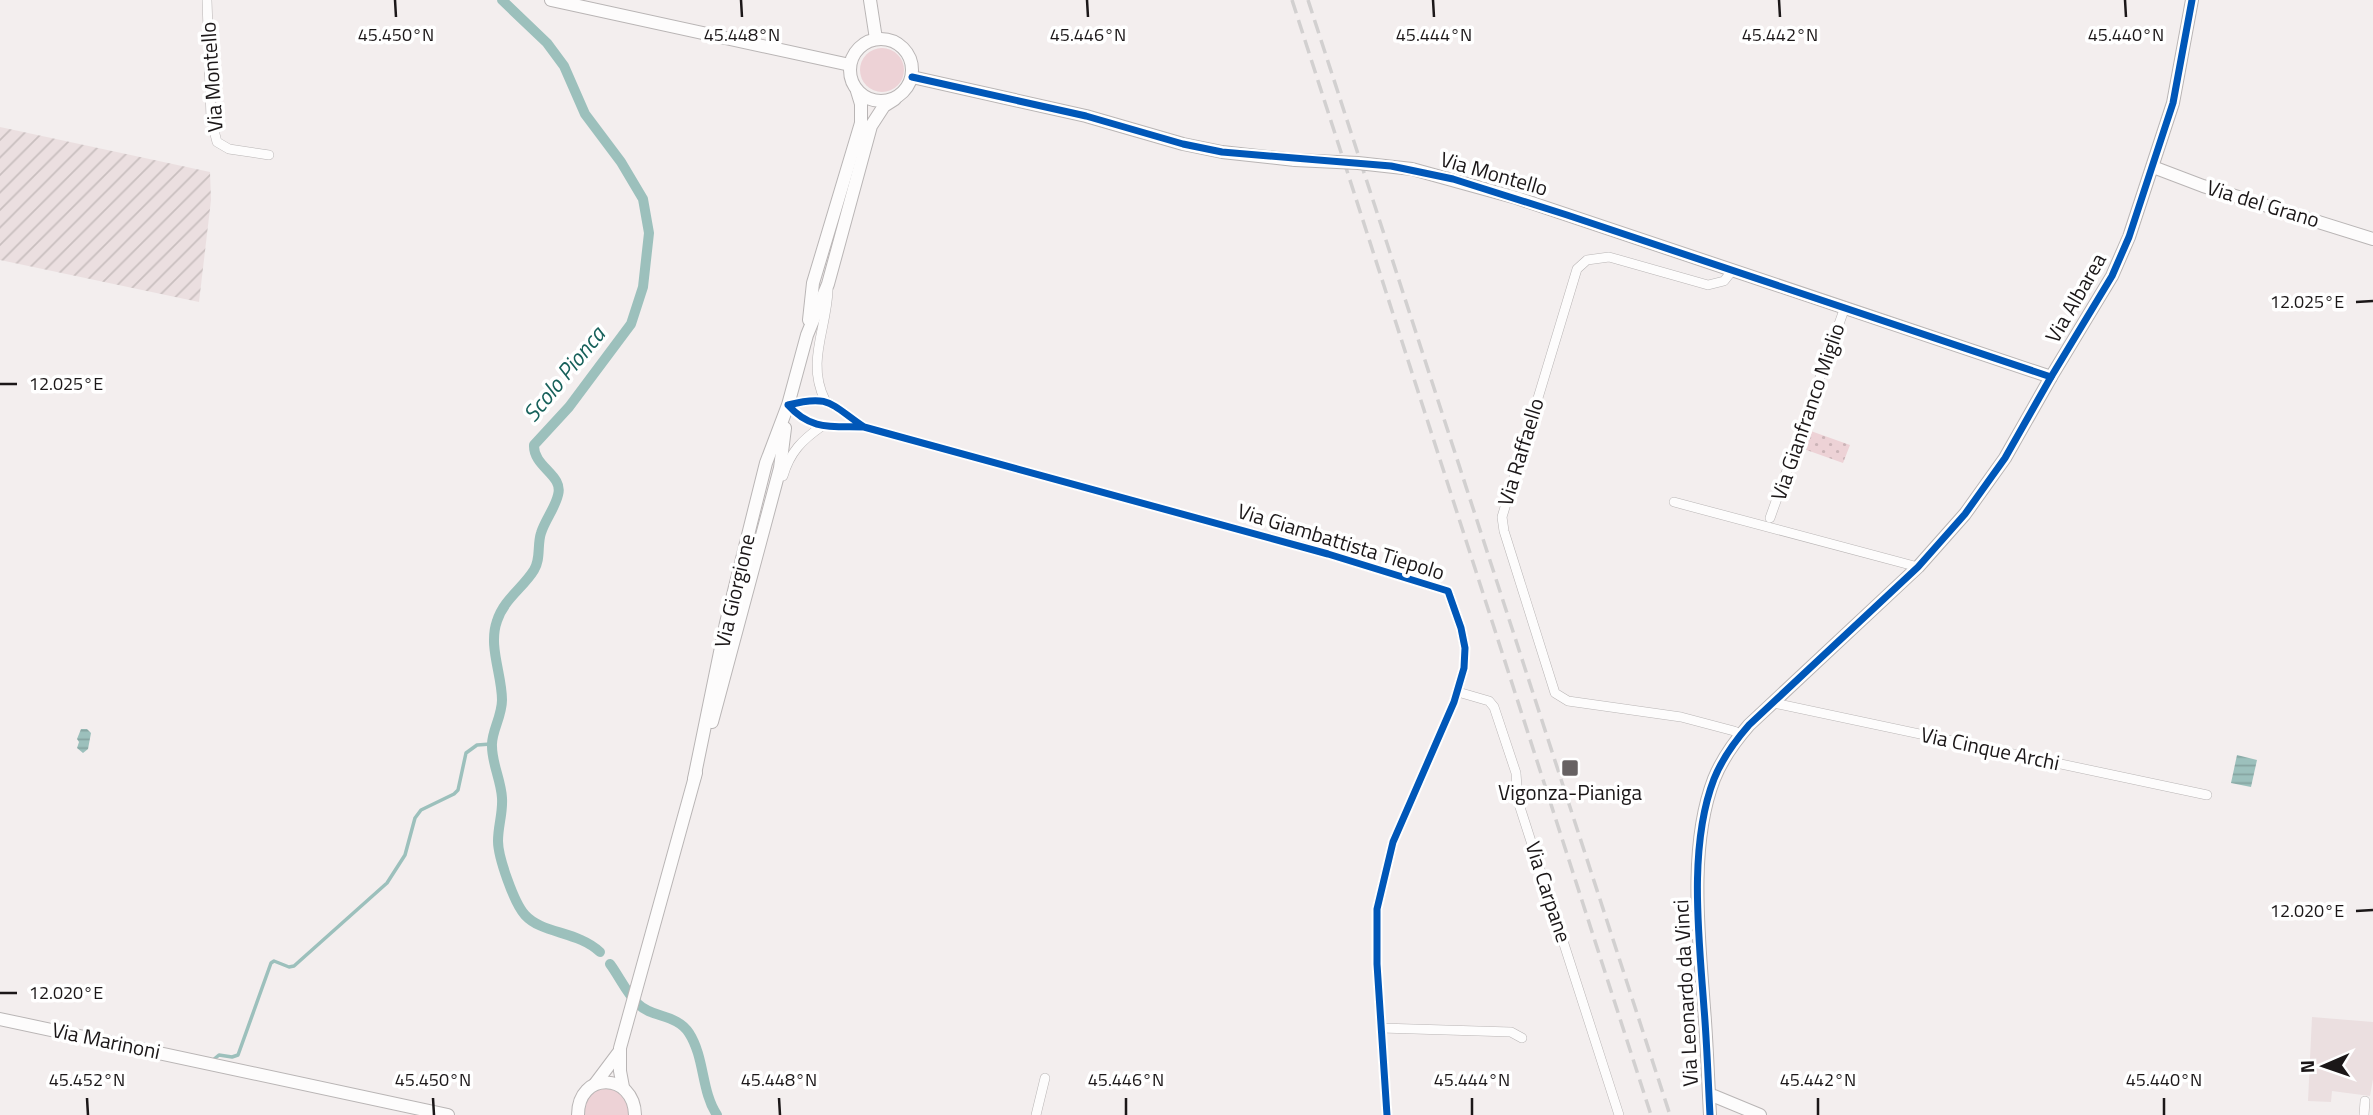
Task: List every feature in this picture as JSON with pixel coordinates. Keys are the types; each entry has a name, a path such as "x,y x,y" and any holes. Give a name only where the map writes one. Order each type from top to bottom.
{"street":[{"name":"Via Montello","path":"207,0 211,119 217,142 229,149 269,155"},
{"path":"551,0 850,65"},
{"path":"870,0 876,39"},
{"name":"Via Albarea","path":"1880,603 1918,567 1982,491 2005,458 2112,276 2129,237 2176,91 2192,0"},
{"path":"876,39 889,40 906,51 912,63 912,77 908,87 895,99 883,102 872,101 857,91 850,76 850,65 859,48 876,39"},
{"name":"Via Montello","path":"912,77 1086,116 1183,144 1222,152 1412,169 1495,191 2051,377"},
{"name":"Via Giorgione","path":"807,335 813,283 861,123 861,104 857,91"},
{"name":"Via Giorgione","path":"694,779 726,624 766,463 788,405 807,335 828,284 871,126 884,106 895,99"},
{"name":"Via del Grano","path":"2153,167 2203,186 2373,239"},
{"name":"Via Raffaello","path":"1732,271 1724,281 1708,285 1609,257 1587,260 1577,270 1502,517 1504,531 1555,693 1568,701 1681,717 1741,735"},
{"path":"788,405 804,400 825,400 819,387 816,352 828,308 828,284"},
{"name":"Via Gianfranco Miglio","path":"1770,518 1845,307"},
{"name":"Via Giambattista Tiepolo","path":"825,400 864,426"},
{"name":"Via Giorgione","path":"635,1115 635,1104 623,1087 620,1048 694,779 717,706 780,468 788,405"},
{"name":"Via Giambattista Tiepolo","path":"788,405 807,422 822,426 864,426 1328,554 1448,591 1461,628 1465,648 1464,668 1458,692 1393,842 1381,888 1376,933 1387,1115"},
{"name":"Via Giorgione","path":"733,641 749,606 792,451 822,426"},
{"path":"1674,502 1918,567"},
{"name":"Via Leonardo da Vinci","path":"1710,1115 1698,918 1701,848 1707,804 1714,778 1741,735 1880,603"},
{"name":"Via Carpane","path":"1458,692 1489,701 1494,708 1516,774 1518,801 1619,1115"},
{"name":"Via Cinque Archi","path":"1773,703 2207,795"},
{"name":"Via Marinoni","path":"0,1019 447,1115"},
{"path":"1381,1028 1511,1032 1522,1038"},
{"name":"Via Giorgione","path":"578,1115 581,1097 610,1066 620,1048"},
{"path":"1036,1115 1045,1078"},
{"path":"595,1084 614,1083 623,1087"},
{"path":"1709,1097 1714,1096 1760,1115"},
{"path":"2364,1115 2365,1101"}],"shaded area":[{"path":"882,48 891,49 898,54 903,61 903,79 898,86 891,91 882,92 873,91 866,86 861,79 860,70 861,61 866,54 873,49"},
{"path":"0,127 210,172 211,200 199,302 0,260"},
{"path":"1808,430 1850,445 1843,463 1801,448"},
{"path":"2312,1017 2373,1022 2373,1079 2370,1096 2332,1091 2331,1102 2308,1101"},
{"path":"603,1088 614,1090 622,1096 629,1115 584,1115 588,1098"}],"water":[{"path":"81,729 87,729 91,733 88,749 83,753 77,748"},
{"path":"2237,755 2257,760 2251,787 2231,783"}],"waterway":[{"name":"Scolo Pionca","path":"502,0 547,43 564,66 585,114 621,162 643,199 649,233 643,287 631,324 569,407 534,445 538,459 557,482 558,495 541,533 536,566 500,613 494,640 502,700 492,746 502,798 498,841 504,868 516,901 525,915 541,926 581,940 600,952"},
{"path":"213,1060 219,1055 238,1055 271,963 274,961 289,967 294,966 387,883 405,855 415,818 421,810 458,790 466,753 477,745 491,744"},
{"name":"Scolo Pionca","path":"610,964 638,1004 650,1012 678,1022 689,1033 698,1053 708,1096 717,1115"}],"railway":[{"path":"1292,0 1651,1115"},
{"path":"1308,0 1670,1115"}],"cycle path":[{"path":"1710,1115 1697,892 1701,833 1714,779 1729,750 1749,725 1918,567 1965,514 2005,458 2112,276 2129,237 2173,103 2192,0"},
{"path":"912,77 1086,116 1183,144 1222,152 1391,166 1453,179 2051,377"},
{"path":"864,427 829,403 813,401 788,405 814,423 864,427 1328,554 1448,591 1461,628 1465,648 1464,668 1454,702 1393,842 1377,909 1377,964 1387,1115"}],"place":[{"name":"Vigonza-Pianiga","path":"1570,768"}]}
